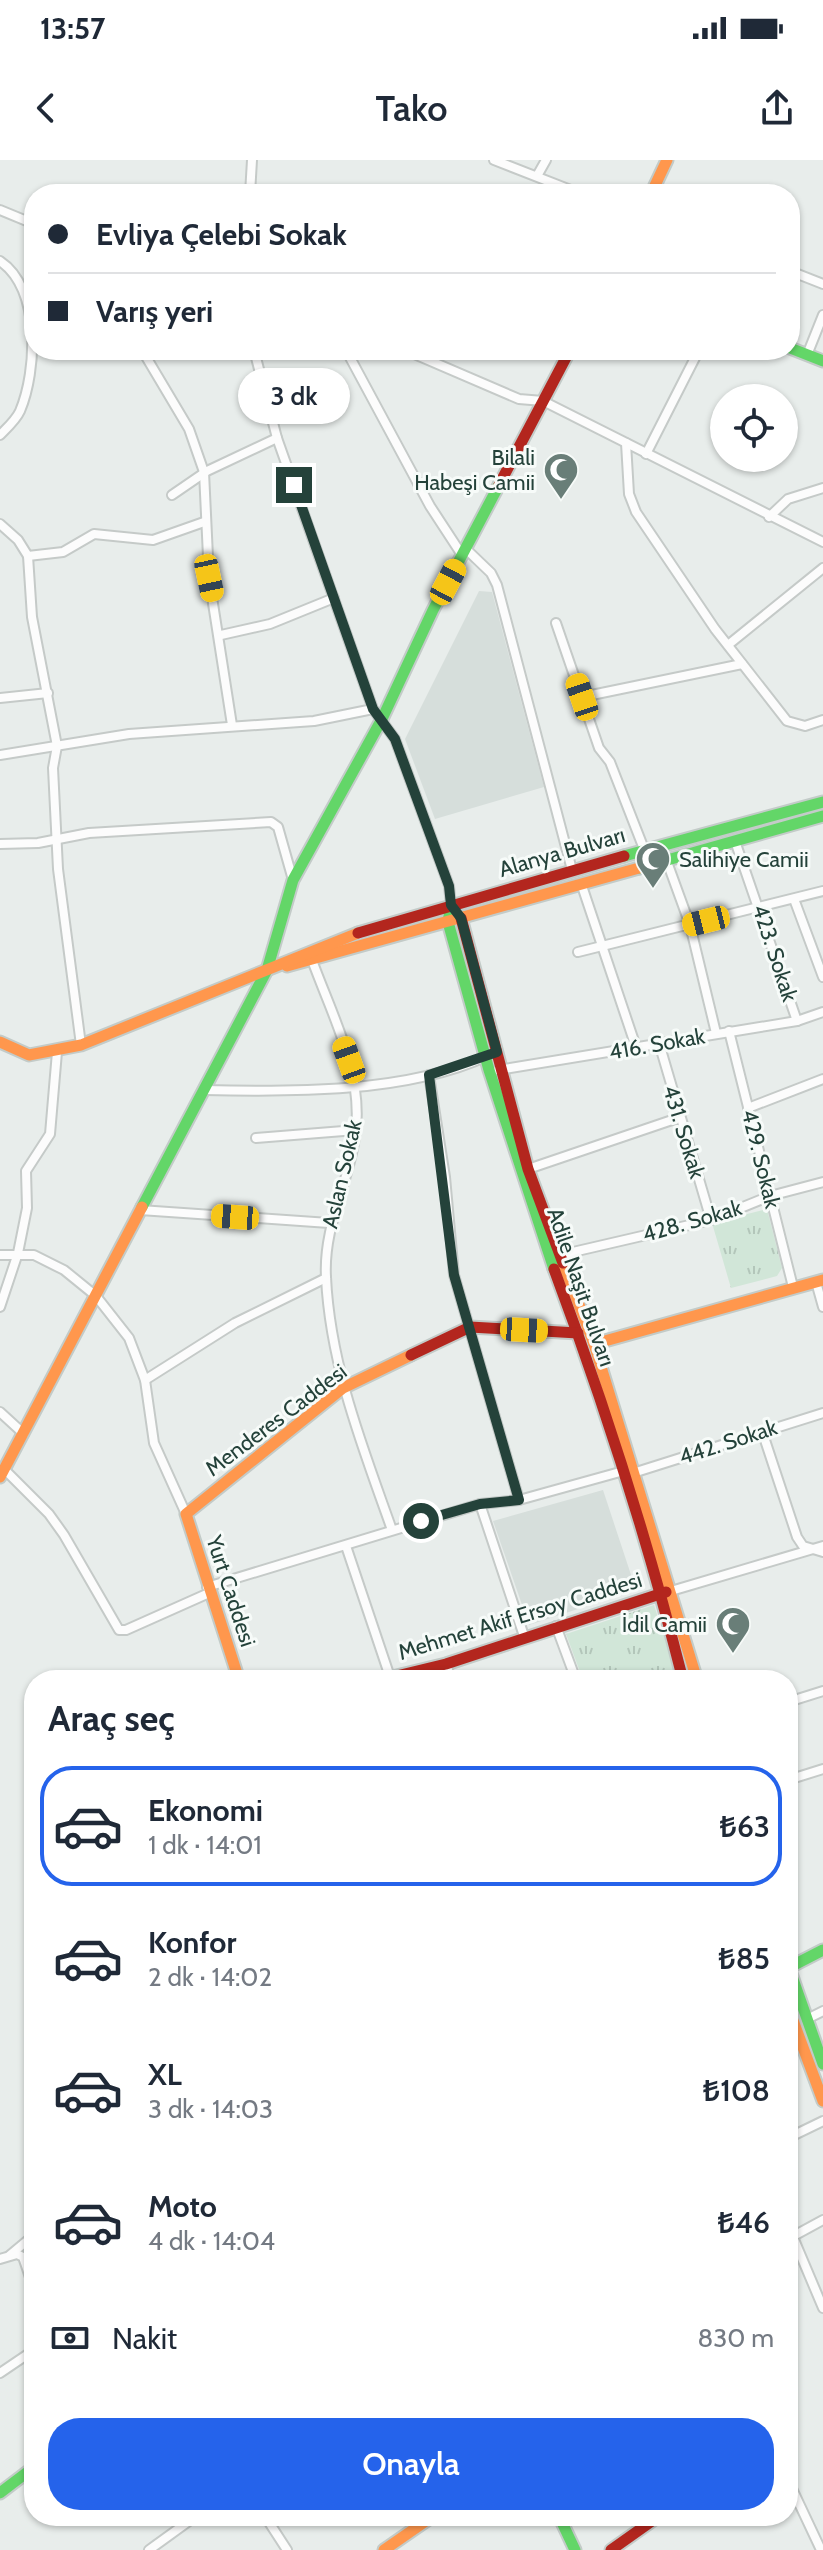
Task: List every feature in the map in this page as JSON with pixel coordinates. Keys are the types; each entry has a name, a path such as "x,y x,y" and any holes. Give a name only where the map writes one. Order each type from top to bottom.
{"street":[{"path":"251,184 252,160"},
{"path":"494,160 557,184"},
{"path":"537,176 546,160"},
{"path":"656,184 667,160"},
{"path":"0,210 24,220"},
{"path":"0,261 24,286"},
{"path":"800,275 823,284"},
{"path":"807,355 823,315"},
{"path":"800,352 823,361"},
{"path":"0,435 20,412 27,360"},
{"path":"148,360 189,429 204,472 209,578 221,635 232,725"},
{"path":"257,360 277,438 373,709 395,739 449,886 451,905 461,918"},
{"path":"351,360 430,506 464,552 491,573 497,585 572,870"},
{"path":"428,360 519,399 543,401 823,542"},
{"path":"565,360 464,552 382,719 293,880 267,970 2,1473 49,1514 119,1630 126,1630 208,1590 392,1530 480,1504 519,1500 620,1472"},
{"path":"646,454 694,360"},
{"path":"172,495 204,472 277,438"},
{"path":"626,443 629,494 636,512 728,645 787,721 805,726 823,720"},
{"path":"769,517 788,499 823,488"},
{"path":"28,556 63,552 94,534 153,540 204,522"},
{"path":"0,524 18,540 28,556 32,617 57,746 53,768 56,837 81,1045"},
{"path":"728,645 823,568"},
{"path":"221,635 270,624 334,598"},
{"path":"556,623 599,748 610,762 644,849"},
{"path":"582,697 742,664"},
{"path":"0,698 48,693"},
{"path":"0,755 129,734 314,721 373,709"},
{"name":"Alanya Bulvarı","path":"267,970 335,940 644,849 823,802"},
{"name":"Alanya Bulvarı","path":"267,970 823,816"},
{"path":"0,844 38,843 56,837 271,822 278,827 293,880"},
{"name":"423. Sokak","path":"735,841 797,1021"},
{"path":"666,859 690,925 716,1033"},
{"path":"581,883 636,1047"},
{"path":"578,952 823,891"},
{"path":"794,899 823,977"},
{"name":"Adile Naşit Bulvarı","path":"451,905 448,922 485,1057 495,1070 528,1169 594,1344 666,1592 681,1670"},
{"name":"Adile Naşit Bulvarı","path":"461,918 497,1052 495,1070 547,1251 578,1333 620,1472 693,1670"},
{"name":"Aslan Sokak","path":"312,960 358,1085 356,1130 329,1223 326,1278 343,1388 392,1530"},
{"path":"0,1042 29,1055 57,1052 267,970"},
{"name":"416. Sokak","path":"495,1070 797,1021 823,1012"},
{"name":"429. Sokak","path":"729,1031 793,1287"},
{"name":"431. Sokak","path":"659,1043 678,1118 711,1220"},
{"path":"0,1307 18,1253 27,1208 26,1171 50,1134 57,1052"},
{"path":"204,1090 269,1091 358,1085 429,1075 497,1052"},
{"path":"429,1075 454,1275 519,1500"},
{"path":"748,1108 823,1079"},
{"path":"528,1169 678,1118"},
{"path":"256,1138 356,1130"},
{"name":"428. Sokak","path":"560,1255 711,1220 770,1196 823,1182"},
{"path":"140,1210 329,1223"},
{"path":"0,1255 34,1255 64,1270 96,1296 129,1338 145,1380 154,1443 186,1514"},
{"path":"145,1380 235,1323 326,1278"},
{"path":"594,1344 819,1281 823,1307"},
{"name":"Menderes Caddesi","path":"186,1514 343,1388 470,1327 578,1333"},
{"path":"0,1412 24,1434"},
{"name":"442. Sokak","path":"633,1473 823,1413"},
{"path":"762,1431 797,1537 803,1546 821,1549"},
{"path":"480,1504 524,1636"},
{"name":"Yurt Caddesi","path":"186,1514 236,1670"},
{"path":"346,1546 383,1670"},
{"path":"666,1592 821,1549"},
{"name":"Mehmet Akif Ersoy Caddesi","path":"420,1670 666,1592"},
{"path":"556,1626 572,1670"},
{"path":"446,1664 448,1670"},
{"path":"798,1699 823,1691"},
{"path":"798,1777 823,1769"},
{"path":"798,1962 823,1950"},
{"path":"798,1994 823,2064"},
{"path":"807,2019 823,2011"},
{"path":"798,2034 823,2101"},
{"path":"798,2133 823,2121"},
{"path":"798,2234 823,2220"},
{"path":"3,2259 24,2243"},
{"path":"3,2259 17,2254 24,2260"},
{"path":"798,2255 823,2308"},
{"path":"0,2373 24,2357"},
{"path":"0,2493 24,2475"},
{"path":"798,2501 821,2550"},
{"path":"149,2550 182,2526"},
{"path":"271,2526 287,2550"},
{"path":"384,2550 419,2526"},
{"path":"564,2526 575,2550"},
{"path":"611,2550 645,2526"}],"shaded area":[{"path":"479,591 492,592 544,787 435,819 405,739"},
{"path":"603,1490 636,1590 529,1625 493,1521"}],"green space":[{"path":"767,1209 782,1268 777,1276 731,1288 712,1223"},
{"path":"654,1605 675,1670 579,1670 566,1634"}],"traffic: fast":[{"path":"800,352 823,361"},
{"path":"142,1207 267,970 293,880 382,719 433,610 499,485"},
{"path":"624,856 823,802"},
{"path":"639,868 823,816"},
{"path":"451,905 448,922 489,1070 554,1269"},
{"path":"798,1963 823,1950"},
{"path":"798,1993 823,2064"},
{"path":"0,2493 24,2475"},
{"path":"564,2526 575,2550"}],"traffic: slow":[{"path":"656,184 667,160"},
{"path":"287,966 639,868"},
{"path":"0,1042 29,1055 81,1045 358,933"},
{"path":"0,1477 142,1207"},
{"path":"563,1263 594,1344 694,1670"},
{"path":"594,1344 823,1280"},
{"path":"236,1670 186,1514 343,1388 411,1355"},
{"path":"798,2034 823,2101"},
{"path":"384,2550 419,2526"}],"traffic: jam":[{"path":"499,485 565,360"},
{"path":"358,933 624,856"},
{"path":"461,918 528,1169 563,1263"},
{"path":"554,1269 624,1473 680,1670"},
{"path":"411,1355 470,1327 578,1333"},
{"path":"421,1670 666,1592"},
{"path":"611,2550 645,2526"}],"place":[{"name":"Bilali Habeşi Camii","path":"561,501"},
{"name":"Salihiye Camii","path":"653,890"},
{"name":"İdil Camii","path":"733,1655"}],"route":[{"path":"294,485 373,709 395,739 449,886 451,905 461,918 497,1052 473,1063 429,1075 445,1177 454,1275 519,1500 480,1504 421,1521"}]}
